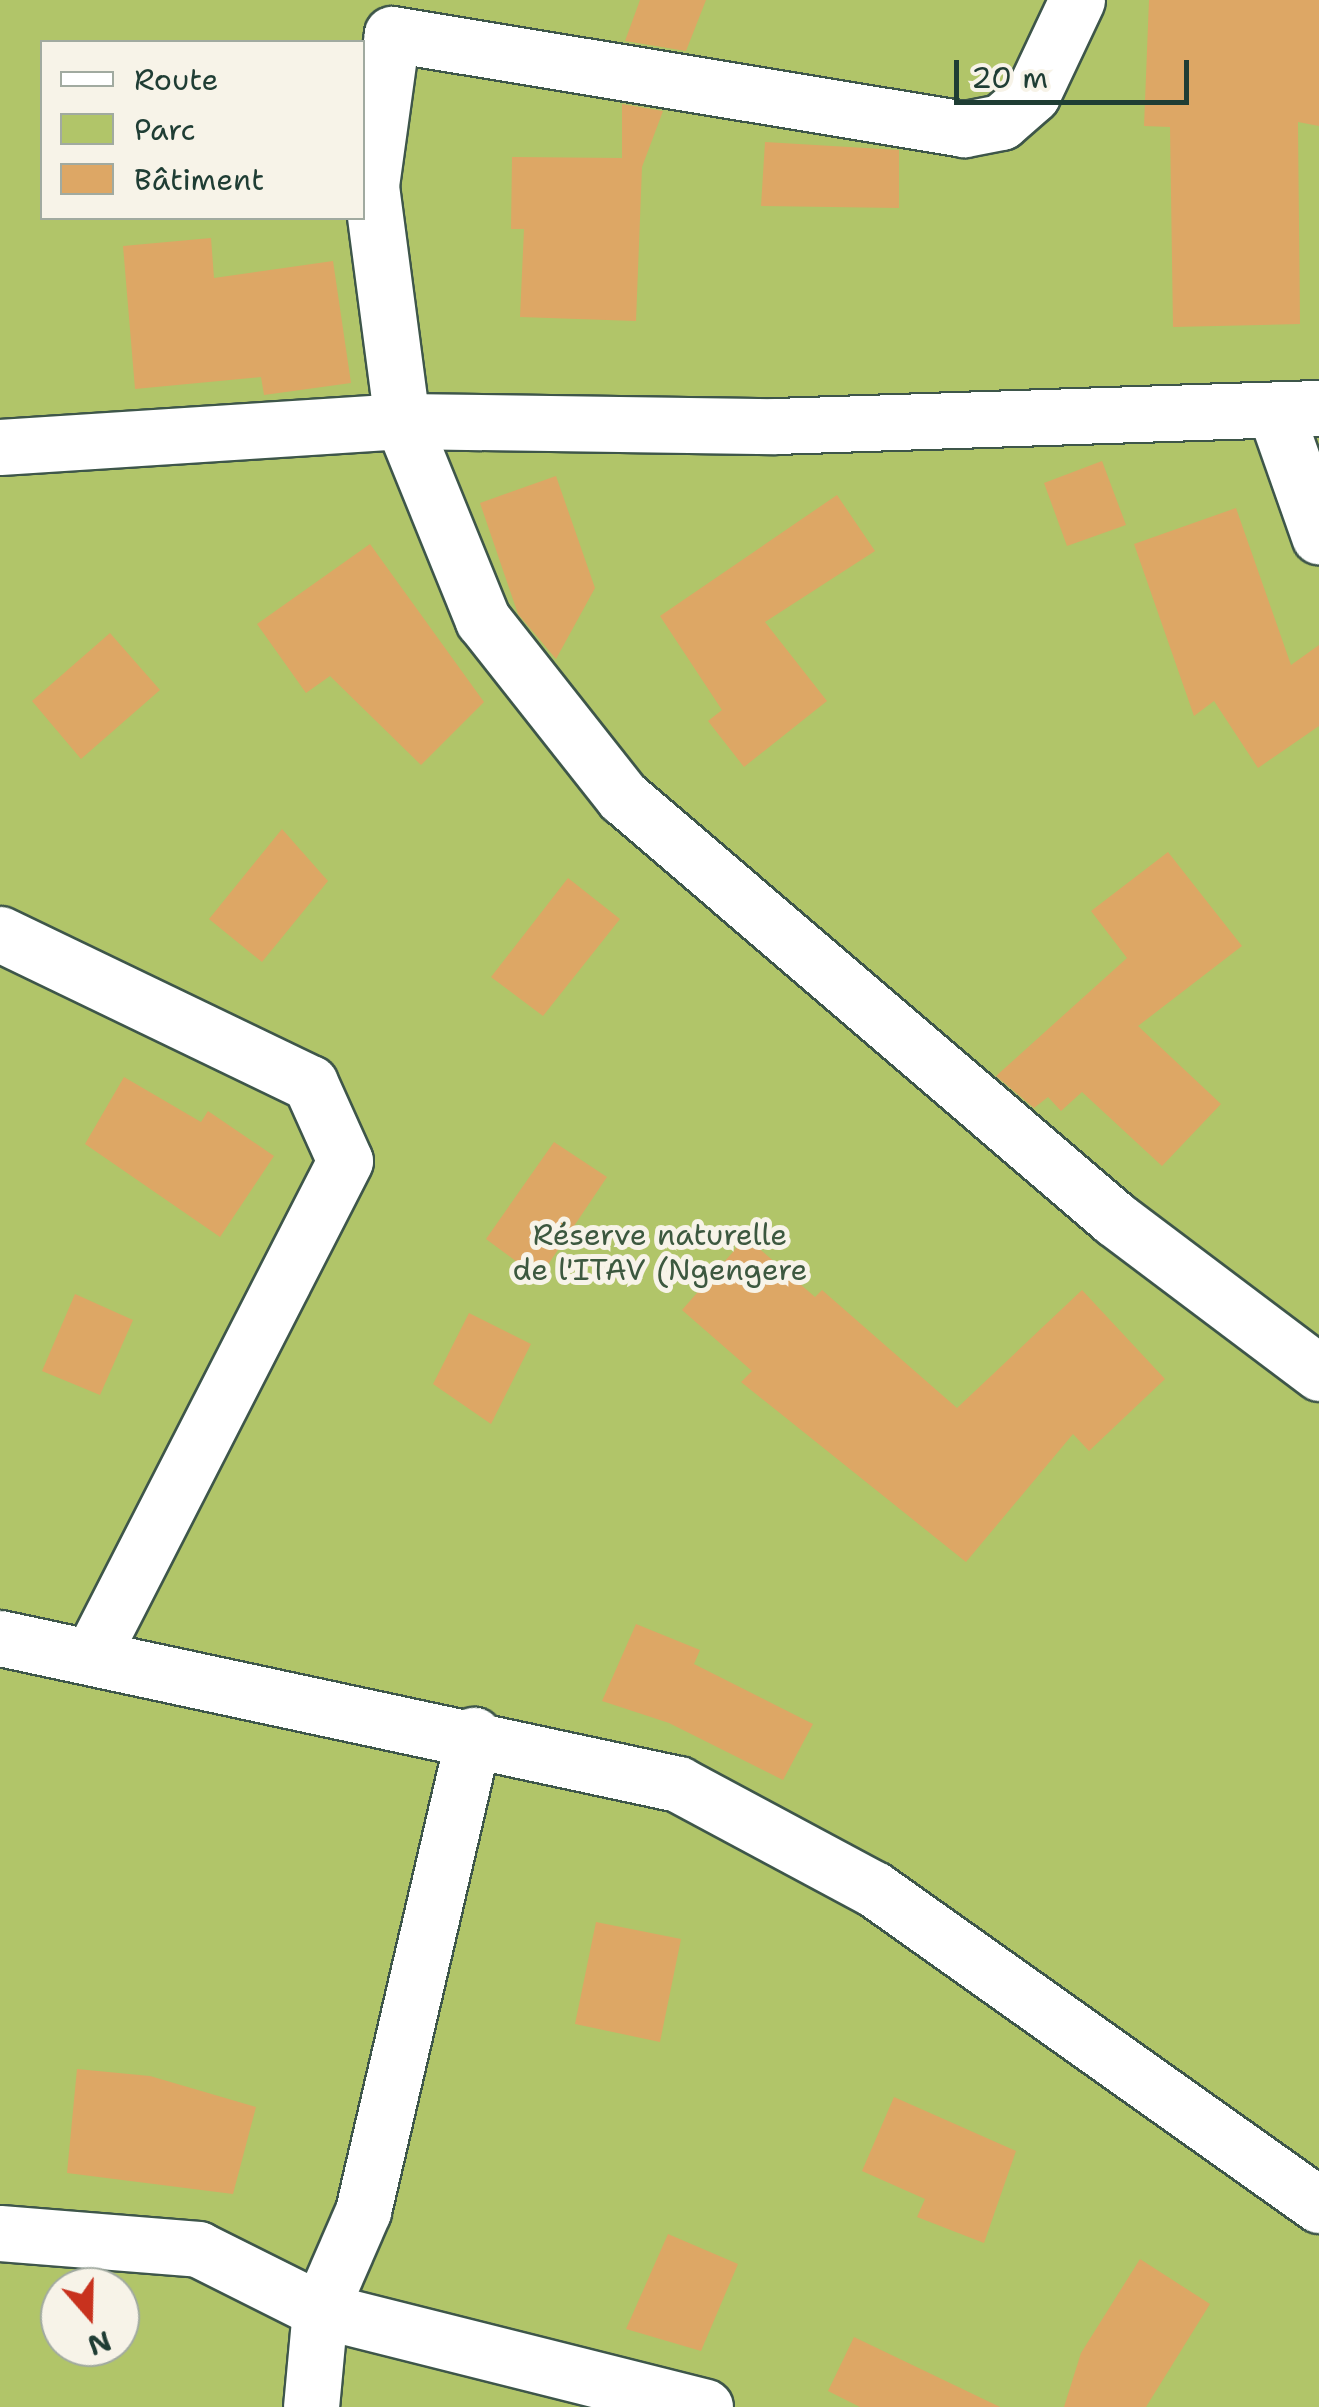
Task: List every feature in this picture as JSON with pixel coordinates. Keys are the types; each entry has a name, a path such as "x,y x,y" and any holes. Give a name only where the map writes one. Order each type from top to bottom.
{"street":[{"path":"1077,0 1032,95 1002,122 964,129 399,17 371,186 402,420 484,620 623,797 1116,1219 1319,1373"},
{"path":"0,447 402,420 775,426 1297,410 1319,536"},
{"path":"0,934 310,1082 345,1161 90,1657"},
{"path":"0,1638 474,1735 678,1784 874,1889 1319,2205"},
{"path":"310,2407 320,2310 363,2210 474,1735"},
{"path":"0,2234 198,2249 320,2310 704,2407"}],"green space":[{"name":"Réserve naturelle de l'ITAV (Ngengere","path":"0,0 1319,0 1319,2407 0,2407"}],"building":[{"path":"640,0 706,0 686,51 625,41"},
{"path":"1149,0 1319,0 1319,126 1298,122 1300,324 1173,327 1170,127 1144,126"},
{"path":"622,104 663,111 642,167 636,321 520,317 524,229 511,229 512,157 622,158"},
{"path":"765,142 899,150 899,208 761,206"},
{"path":"211,238 214,278 333,261 351,383 264,395 261,377 135,389 123,246"},
{"path":"1102,461 1126,525 1067,546 1044,483"},
{"path":"556,476 595,588 556,659 518,614 480,503"},
{"path":"837,495 875,551 765,622 827,701 744,767 708,721 722,710 660,616"},
{"path":"1236,508 1291,665 1319,645 1319,726 1258,768 1214,701 1194,716 1134,544"},
{"path":"370,544 484,702 421,765 330,676 306,693 257,624"},
{"path":"110,633 160,690 81,759 32,701"},
{"path":"282,829 328,881 262,962 209,919"},
{"path":"1168,852 1242,946 1138,1026 1221,1104 1162,1166 1082,1092 1061,1111 1048,1097 1034,1108 996,1076 1127,958 1091,911"},
{"path":"568,878 620,919 543,1016 491,977"},
{"path":"124,1077 201,1122 208,1111 274,1156 220,1237 85,1144"},
{"path":"554,1142 607,1177 539,1278 486,1239"},
{"path":"746,1237 815,1297 822,1290 957,1408 1082,1290 1165,1379 1089,1451 1073,1434 966,1562 741,1382 752,1371 682,1310"},
{"path":"75,1294 133,1320 100,1395 42,1371"},
{"path":"469,1313 531,1344 491,1424 433,1384"},
{"path":"636,1624 700,1650 694,1664 813,1724 783,1780 669,1723 602,1701"},
{"path":"596,1922 681,1939 660,2042 575,2024"},
{"path":"77,2069 150,2076 256,2107 233,2194 67,2173"},
{"path":"894,2097 1016,2151 984,2243 917,2217 925,2199 862,2171"},
{"path":"668,2234 738,2264 701,2351 626,2329"},
{"path":"1140,2259 1210,2304 1146,2407 1064,2407 1081,2353"},
{"path":"854,2337 1000,2407 860,2407 828,2391"}]}
